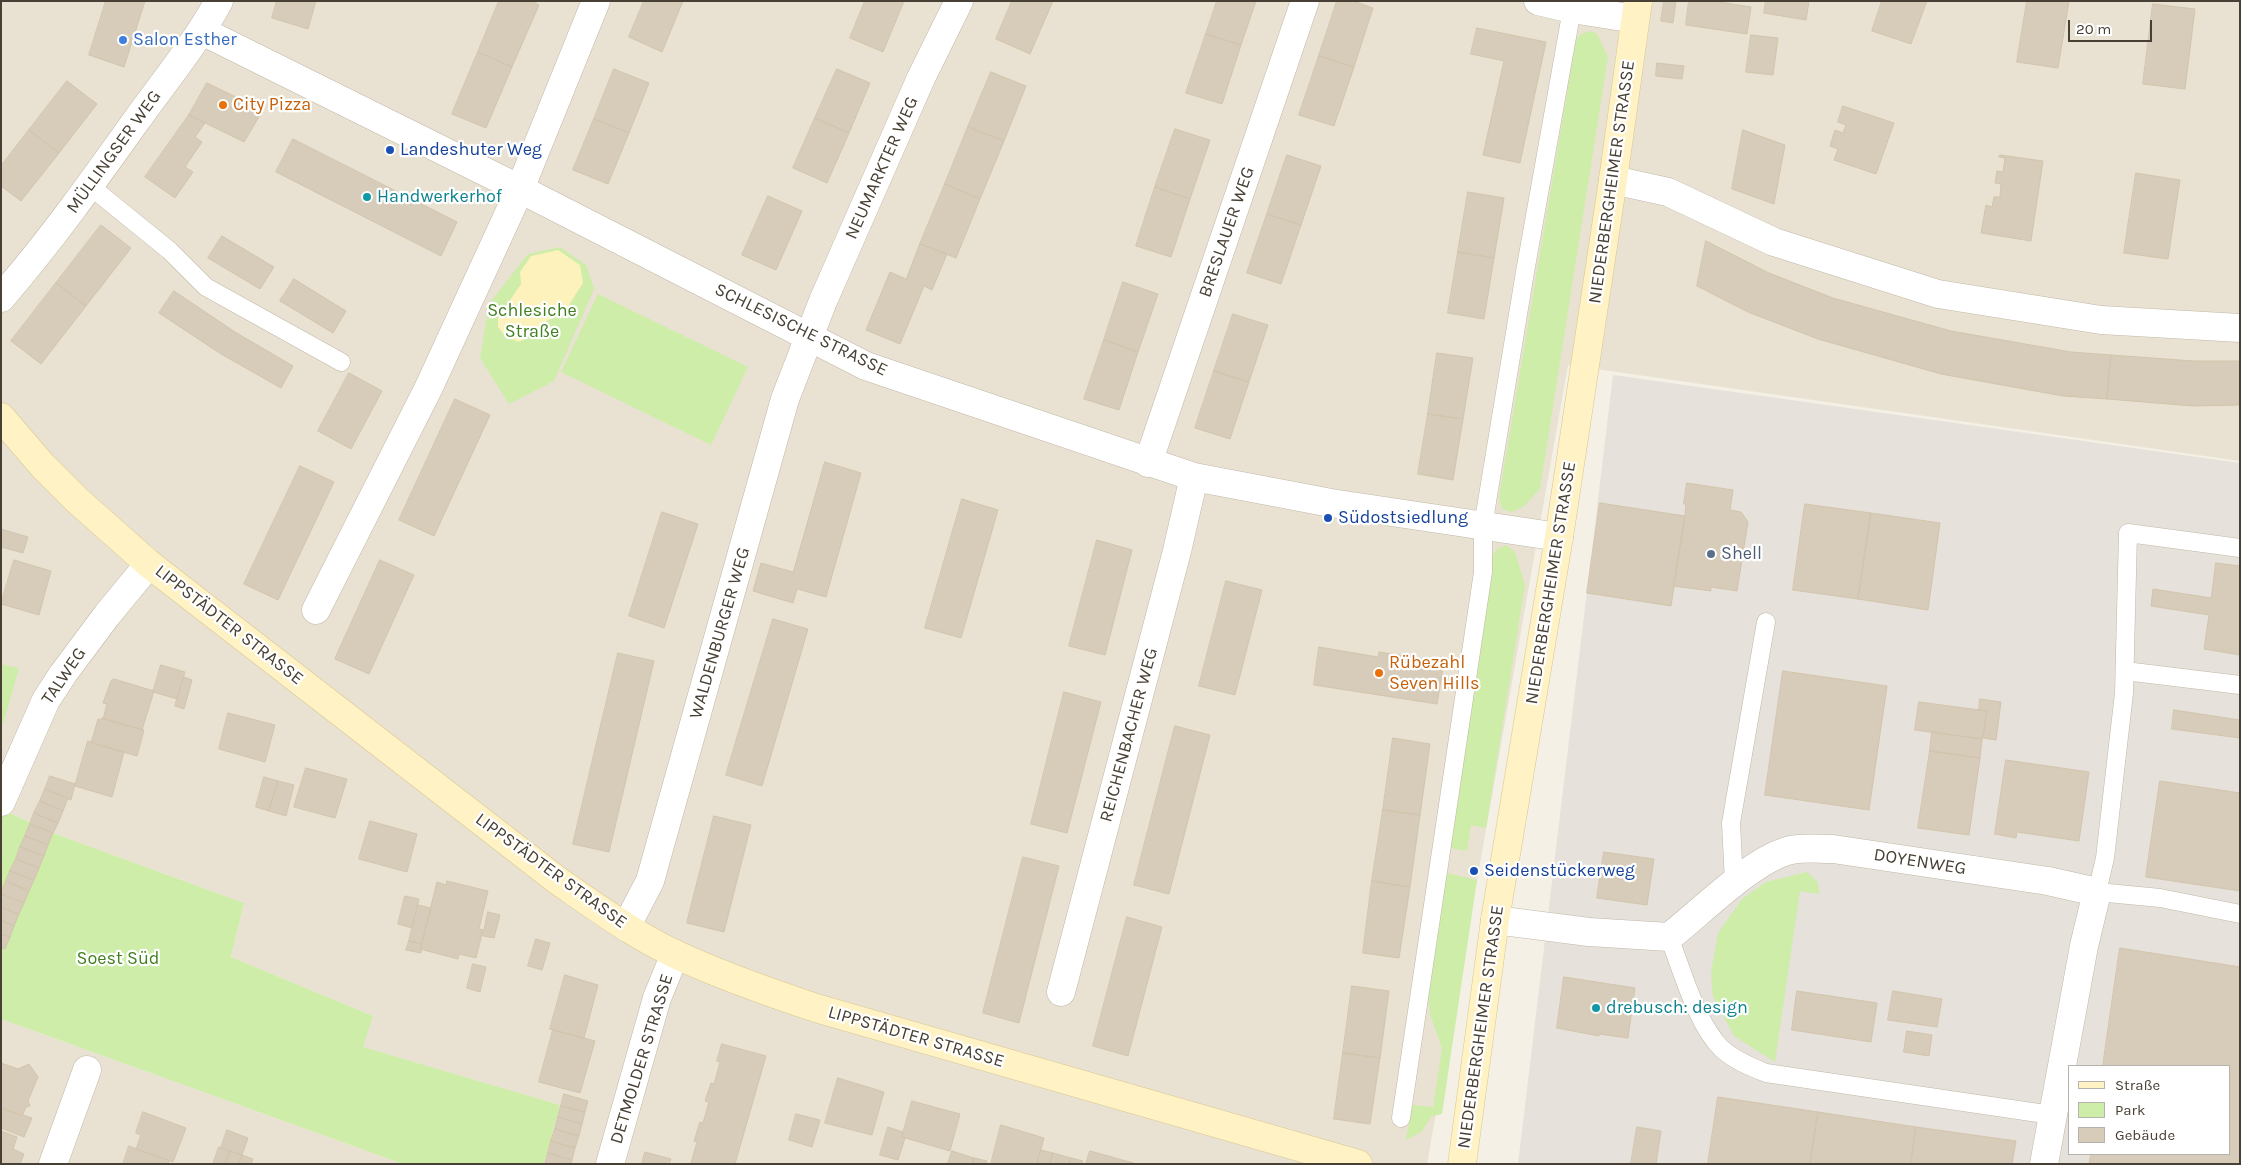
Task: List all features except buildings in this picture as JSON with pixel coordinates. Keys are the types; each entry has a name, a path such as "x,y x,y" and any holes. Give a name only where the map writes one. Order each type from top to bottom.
{"main road":[{"name":"NIEDERBERGHEIMER STRASSE","path":"1462,1164 1495,920 1559,537 1613,180 1636,10"},
{"name":"LIPPSTÄDTER STRASSE","path":"1,417 42,465 77,500 149,564 557,880 626,927 675,954 744,984 816,1008 1358,1164"}],"street":[{"name":"MÜLLINGSER WEG","path":"1,298 39,254 90,186 202,31 219,1"},
{"path":"316,610 428,387 520,189 596,1"},
{"name":"NEUMARKTER WEG","path":"808,336 921,78 959,1"},
{"name":"BRESLAUER WEG","path":"1148,463 1305,1"},
{"path":"1538,1 1572,9 1636,10"},
{"name":"SCHLESISCHE STRASSE","path":"202,31 520,189 866,366 1194,477 1332,503 1559,537"},
{"path":"1613,180 1668,192 1774,242 1938,294 2101,320 2240,328"},
{"name":"WALDENBURGER WEG","path":"626,927 650,881 785,399 808,336"},
{"name":"REICHENBACHER WEG","path":"1062,992 1177,551 1194,477"},
{"name":"TALWEG","path":"1,802 46,700 102,622 149,564"},
{"name":"DOYENWEG","path":"1669,936 1734,883 1776,856 1791,850 1834,849 2048,881 2097,892"},
{"path":"2044,1164 2084,946 2097,892"},
{"path":"1495,920 1589,932 1669,936"},
{"name":"DETMOLDER STRASSE","path":"610,1164 657,998 675,954"},
{"path":"53,1164 87,1070"}],"lane":[{"path":"1401,1118 1483,572 1484,526 1525,272 1572,9"},
{"path":"90,186 170,251 206,287 341,362"},
{"path":"2240,548 2128,533 2124,693 2105,858 2097,892 2160,898 2240,914"},
{"path":"1734,883 1731,822 1766,622"},
{"path":"2124,671 2240,684"},
{"path":"1669,936 1703,1023 1711,1036 1724,1050 1746,1064 1766,1073 2052,1115"}],"shaded area":[{"path":"1,1 2240,1 2240,461 1568,365 1427,1164 544,1164 560,1105 362,1047 373,1016 231,957 244,903 53,833 1,809 1,732 18,669 1,664"},
{"path":"1613,375 2240,463 2240,1164 1518,1164"},
{"path":"1,1019 403,1164 1,1164"}],"green space":[{"path":"1591,31 1597,34 1608,57 1540,489 1523,507 1512,512 1502,509 1499,497 1576,40 1581,34"},
{"name":"Schlesiche Straße","path":"560,247 586,265 594,289 554,381 509,404 480,358 489,304 528,254"},
{"path":"598,294 748,367 711,445 561,372"},
{"path":"1506,545 1515,552 1525,585 1486,828 1471,825 1467,851 1450,848 1491,558 1497,549"},
{"path":"1,664 19,668 1,732"},
{"name":"Soest Süd","path":"1,809 53,833 244,903 231,957 373,1016 363,1047 560,1105 544,1164 403,1164 1,1019"},
{"path":"1807,872 1818,882 1819,894 1800,891 1775,1062 1734,1036 1713,997 1711,973 1718,933 1742,899 1766,882"},
{"path":"1447,873 1477,880 1442,1114 1432,1116 1421,1132 1406,1140 1412,1105 1433,1107 1442,1049 1430,1014 1428,997"}],"sand":[{"path":"558,250 580,265 583,283 564,313 547,321 533,334 519,342 506,337 498,327 498,318 521,284 520,272 531,256"}],"place":[{"name":"Salon Esther","path":"123,40"},
{"name":"City Pizza","path":"223,105"},
{"name":"Landeshuter Weg","path":"390,150"},
{"name":"Handwerkerhof","path":"367,197"},
{"name":"Südostsiedlung","path":"1328,518"},
{"name":"Shell","path":"1711,554"},
{"name":"Rübezahl Seven Hills","path":"1379,673"},
{"name":"Seidenstückerweg","path":"1474,871"},
{"name":"drebusch: design","path":"1596,1008"}]}
